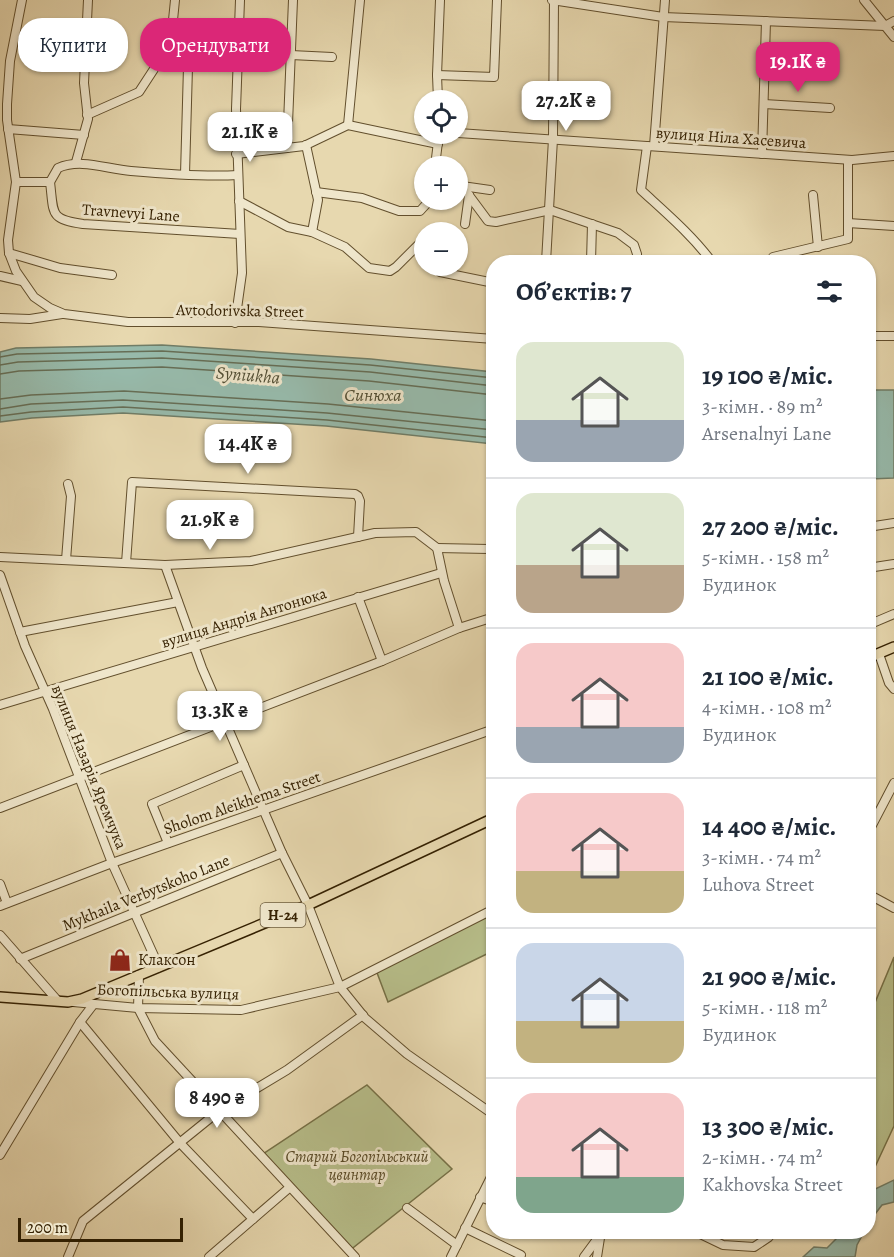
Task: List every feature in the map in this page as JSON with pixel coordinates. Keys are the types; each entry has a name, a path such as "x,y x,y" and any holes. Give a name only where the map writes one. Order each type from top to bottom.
{"main road":[{"path":"876,654 894,647"},
{"name":"Н-24","path":"68,1002 82,999 308,905 486,822"},
{"name":"Богопільська вулиця","path":"0,997 68,1002"}],"street":[{"path":"22,0 4,104 16,182 8,240 9,253 60,268 112,274"},
{"path":"76,162 88,119 84,83 88,0"},
{"path":"173,18 175,0"},
{"path":"235,323 242,273 236,154 240,0"},
{"path":"293,0 291,55 332,57"},
{"path":"348,124 360,0"},
{"path":"438,90 440,0"},
{"path":"437,75 494,77 497,0"},
{"path":"547,255 553,139 554,0 608,4 663,17 885,26 894,21"},
{"path":"665,0 650,146 641,190 678,224 706,255"},
{"path":"864,0 894,36"},
{"path":"762,154 766,21"},
{"path":"87,115 138,92 152,72"},
{"path":"185,174 188,72"},
{"path":"287,148 290,72"},
{"path":"764,104 830,108"},
{"path":"236,154 306,145 348,124 414,139"},
{"path":"8,129 84,135"},
{"name":"вулиця Ніла Хасевича","path":"468,134 848,160 894,156"},
{"path":"436,156 438,144"},
{"path":"306,145 318,200 312,232"},
{"path":"782,255 848,239 848,160"},
{"path":"16,182 50,182 58,168 76,162 127,171 238,175"},
{"name":"Travnevyi Lane","path":"50,182 55,212 62,221 240,234"},
{"path":"468,186 490,190"},
{"path":"316,192 355,196 399,211 421,210"},
{"path":"469,195 488,221 496,222 550,210 618,233 634,244 638,255"},
{"path":"465,222 469,195"},
{"path":"813,195 818,247"},
{"path":"239,201 288,227 312,232 345,247 369,268 390,271 414,249"},
{"path":"848,223 894,226"},
{"path":"591,224 591,255"},
{"name":"Avtodorivska Street","path":"9,253 22,281 34,297 64,314 128,322 259,322 486,338"},
{"path":"0,276 22,281"},
{"path":"460,276 486,281"},
{"path":"0,318 30,319 64,314"},
{"path":"876,336 894,336"},
{"path":"126,563 132,482 355,494 360,501 358,537"},
{"path":"66,560 71,496 68,484"},
{"path":"876,526 894,523"},
{"path":"0,556 165,566 251,561 375,533 417,532 437,548 486,549"},
{"path":"437,548 441,573 459,628"},
{"path":"876,567 894,564"},
{"path":"165,566 225,722 282,853 308,905 340,987 363,1016 407,1054 486,1109"},
{"name":"вулиця Андрія Антонюка","path":"0,705 441,573"},
{"name":"вулиця Назарія Яремчука","path":"0,575 20,632 112,863 159,967"},
{"path":"358,597 382,661"},
{"path":"20,632 178,602"},
{"path":"876,622 894,614"},
{"path":"0,808 382,661 459,628 486,620"},
{"path":"876,662 894,689"},
{"name":"Sholom Aleikhema Street","path":"3,905 112,863 486,732"},
{"path":"168,843 152,804 244,765"},
{"path":"876,818 894,783"},
{"name":"Mykhaila Verbytskoho Lane","path":"20,959 282,853"},
{"path":"0,884 3,905"},
{"path":"876,898 894,908"},
{"name":"Богопільська вулиця","path":"68,1002 138,1008 241,1010 340,987 486,913"},
{"path":"0,935 57,1000"},
{"path":"139,975 138,1008 155,1041 355,1257"},
{"path":"0,1155 80,1022 93,1005"},
{"path":"68,1257 83,1221 219,1111 287,1070 363,1016"},
{"path":"80,1022 180,1143 253,1219"},
{"path":"451,1257 486,1186"},
{"path":"209,1257 289,1188"},
{"path":"480,1197 486,1199"},
{"path":"407,1208 457,1245"},
{"path":"465,1228 486,1238"},
{"path":"488,1239 521,1255"},
{"path":"584,1257 597,1239"},
{"path":"597,1257 600,1239"},
{"path":"708,1239 723,1245 754,1247 766,1239"}],"green space":[{"path":"486,914 486,954 388,1002 376,970"},
{"path":"894,957 894,1126 876,1165 876,1000"},
{"name":"Старий Богопільський цвинтар","path":"367,1085 452,1169 349,1251 260,1156"}],"water":[{"name":"Синюха","path":"162,345 371,359 486,371 486,443 326,426 123,413 0,422 0,352 16,348"},
{"path":"876,390 894,390 894,478 876,479"},
{"path":"894,1180 894,1202 882,1205 876,1213 876,1189"},
{"path":"836,1239 860,1239 855,1257 803,1257 814,1247 827,1248"}],"place":[{"name":"Клаксон","path":"120,960"}],"water label":[{"name":"Syniukha","path":"248,375"}]}
